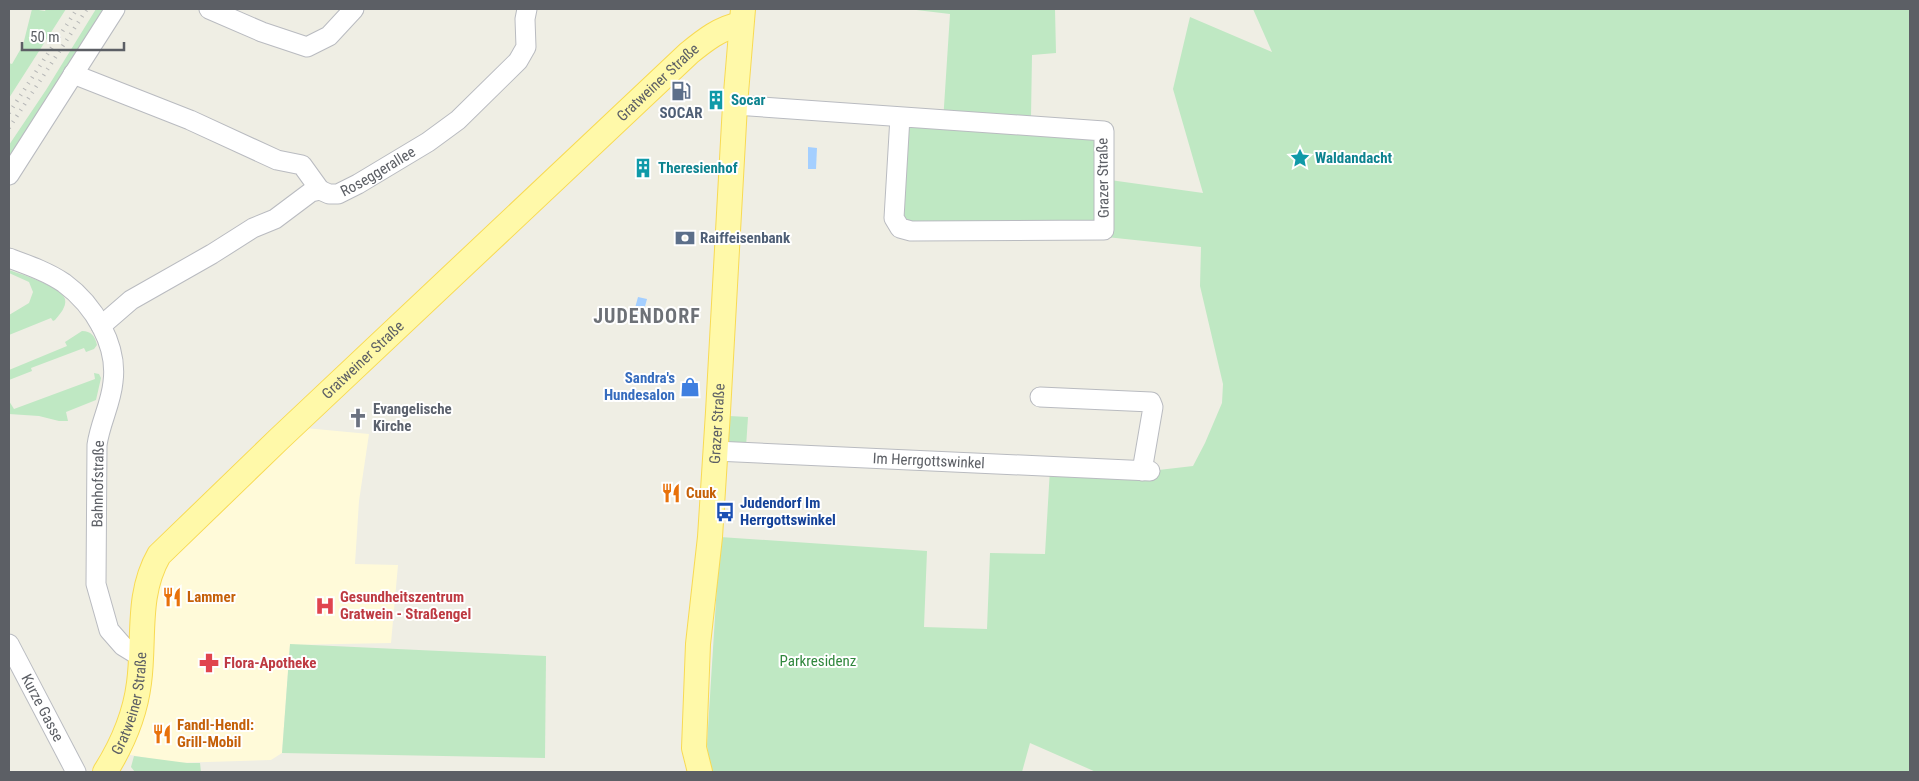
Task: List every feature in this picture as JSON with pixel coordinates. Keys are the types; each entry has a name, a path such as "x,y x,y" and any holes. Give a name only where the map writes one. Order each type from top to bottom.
{"main road":[{"name":"Grazer Straße","path":"700,772 694,748 698,644 710,537 735,105 742,16"},
{"name":"Gratweiner Straße","path":"112,770 134,710 140,681 145,589 153,566 166,547 689,53 716,33 732,25 742,16"}],"street":[{"path":"9,175 115,9"},
{"path":"209,9 262,32 307,47 329,36 354,9"},
{"name":"Roseggerallee","path":"101,326 131,300 253,228 274,219 311,192 320,190 329,194 338,194 428,142 458,120 518,60 526,47 525,19 527,9"},
{"path":"73,74 190,120 277,160 302,165 320,190"},
{"name":"Grazer Straße","path":"735,105 1104,131 1104,230 911,231 900,228 894,218 900,117"},
{"name":"Bahnhofstraße","path":"9,258 46,272 64,283 84,302 101,326 108,341 114,368 112,390 100,428 97,445 96,584 109,630 123,646 141,657"},
{"name":"Im Herrgottswinkel","path":"715,451 1146,471 1153,407 1151,402 1040,397"},
{"name":"Kurze Gasse","path":"9,644 76,772"}],"shaded area":[{"path":"305,428 369,434 359,501 355,564 398,565 391,643 290,645 282,753 271,760 175,763 125,754 148,577"}],"green space":[{"path":"32,9 45,11 46,9 66,9 9,98 9,63 12,64 23,45"},
{"path":"96,9 108,9 9,161 9,145 46,90"},
{"name":"Parkresidenz","path":"908,9 1055,9 1056,53 1032,55 1031,117 1110,122 1110,180 1203,193 1173,89 1190,17 1272,52 1253,9 1910,9 1910,772 1096,772 1030,743 1022,772 709,772 707,744 720,537 927,551 924,627 987,629 990,553 1045,554 1050,469 1150,471 1193,466 1222,403 1223,384 1200,286 1201,247 1040,230 901,224 904,120 943,122 950,14"},
{"path":"9,270 49,286 62,294 65,299 65,305 55,320 53,321 51,318 9,335 9,315 29,303 33,292 29,282 9,273"},
{"path":"82,331 90,333 94,337 97,345 94,349 86,352 84,348 31,368 32,371 9,380 9,370 67,346 65,342"},
{"path":"94,373 99,374 101,378 96,400 66,412 68,421 59,421 39,416 9,414 9,401 14,409 95,379"},
{"path":"729,416 748,417 746,447 727,446"},
{"path":"290,644 546,656 545,758 282,753"},
{"path":"134,756 200,763 201,772 135,772 131,767"}],"water":[{"path":"808,147 817,148 816,169 808,169"},
{"path":"638,297 647,299 641,321 632,319"}],"railway":[{"path":"9,113 77,9"},
{"path":"9,128 87,9"}],"place":[{"name":"SOCAR","path":"681,91"},
{"name":"Socar","path":"716,100"},
{"name":"Waldandacht","path":"1300,158"},
{"name":"Theresienhof","path":"643,168"},
{"name":"Raiffeisenbank","path":"685,238"},
{"name":"Sandra's Hundesalon","path":"690,387"},
{"name":"Evangelische Kirche","path":"358,418"},
{"name":"Cuuk","path":"671,493"},
{"name":"Judendorf Im Herrgottswinkel","path":"725,512"},
{"name":"Lammer","path":"172,597"},
{"name":"Gesundheitszentrum Gratwein - Straßengel","path":"325,606"},
{"name":"Flora-Apotheke","path":"209,663"},
{"name":"Fandl-Hendl: Grill-Mobil","path":"162,734"}],"district":[{"name":"JUDENDORF","path":"647,316"}]}
